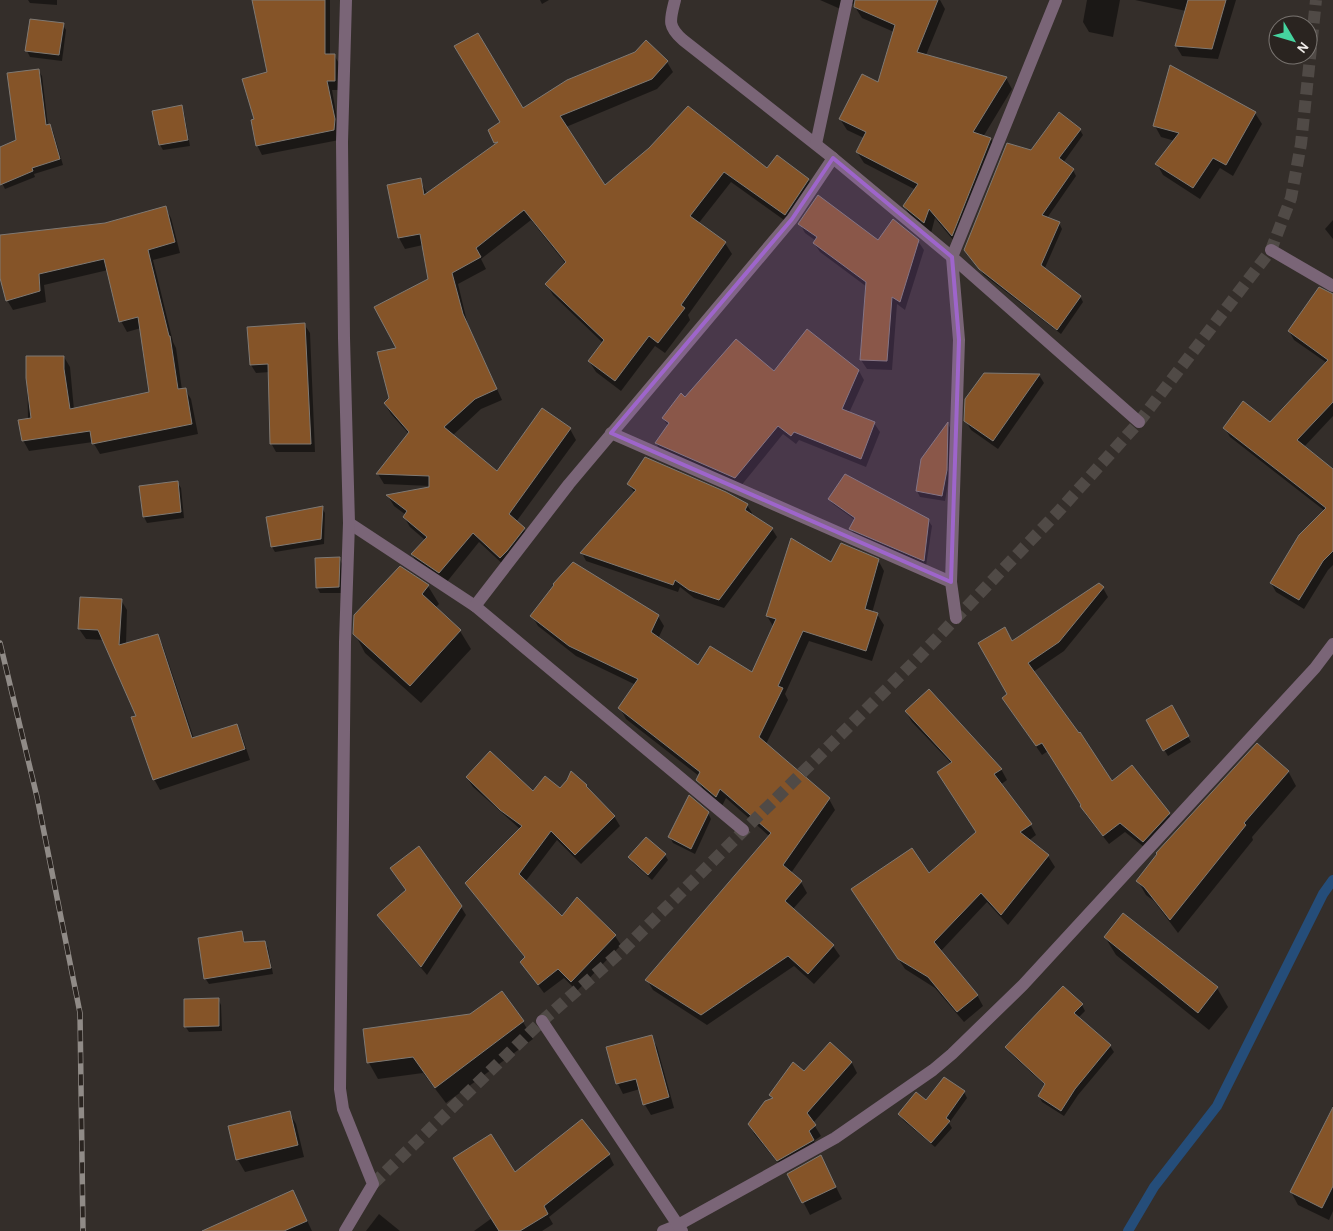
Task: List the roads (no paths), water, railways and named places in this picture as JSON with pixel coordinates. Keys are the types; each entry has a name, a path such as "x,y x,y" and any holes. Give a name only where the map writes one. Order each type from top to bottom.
{"street":[{"path":"345,1231 373,1184 343,1109 340,1089 345,642 349,523 344,338 342,142 346,0"},
{"path":"675,0 670,19 674,32 816,144 952,257 1139,422"},
{"path":"816,144 847,0"},
{"path":"956,618 951,582 959,340 952,257 1056,0"},
{"path":"475,606 569,484 786,226 833,158"},
{"path":"1270,250 1333,286"},
{"path":"611,433 951,582"},
{"path":"349,523 475,606 743,830"},
{"path":"663,1231 680,1228 835,1138 934,1070 1023,985 1315,668 1333,644"},
{"path":"542,1020 680,1228"}],"waterway":[{"path":"1128,1231 1154,1187 1217,1106 1323,894 1333,880"}],"tunnel":[{"path":"373,1184 542,1021 622,951 911,665 1057,513 1139,422 1271,250 1291,198 1301,144 1316,0"}],"railway":[{"path":"0,643 37,797 80,1013 83,1231"}]}
